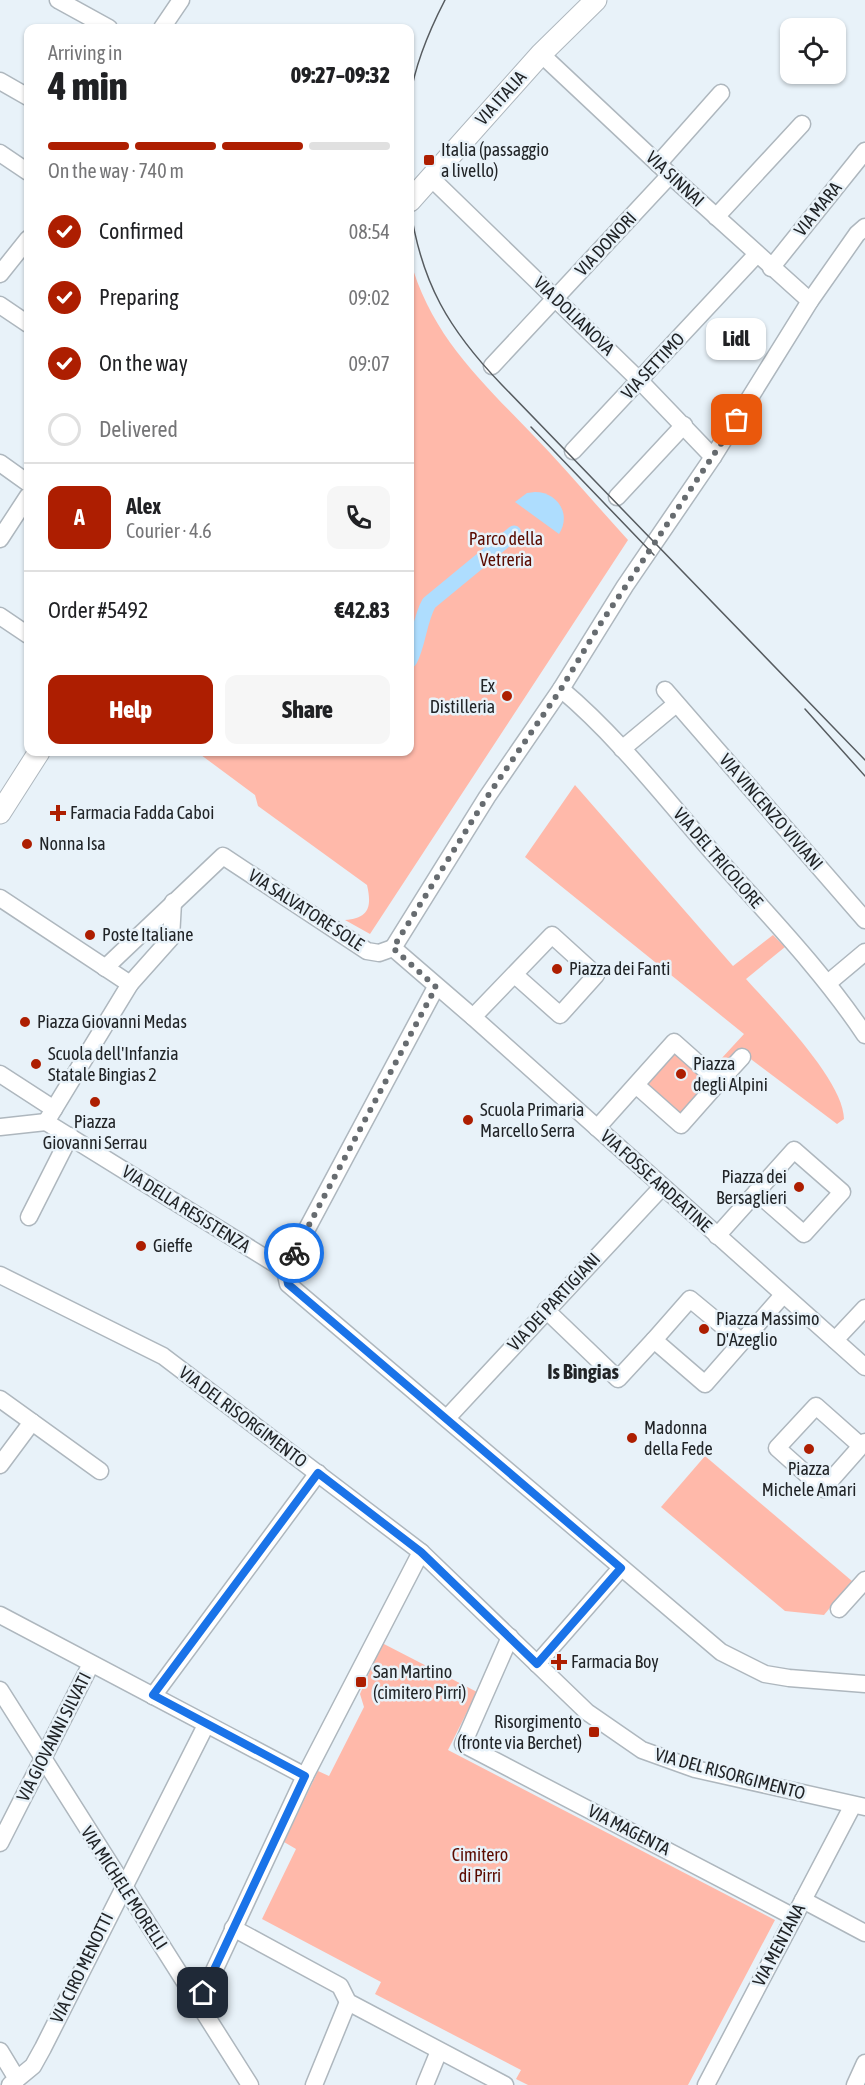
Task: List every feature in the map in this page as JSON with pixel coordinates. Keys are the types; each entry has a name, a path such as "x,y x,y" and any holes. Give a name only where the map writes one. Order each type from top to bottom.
{"street":[{"path":"58,0 102,24"},
{"path":"165,24 181,0"},
{"name":"VIA ITALIA","path":"414,196 541,54 596,0"},
{"name":"VIA SINNAI","path":"541,54 771,268 810,301"},
{"path":"0,81 24,95"},
{"name":"VIA DONORI","path":"492,366 556,298 664,169 721,93"},
{"path":"716,217 802,124"},
{"name":"VIA MARA","path":"771,268 865,150"},
{"path":"0,153 24,169"},
{"name":"VIA DOLIANOVA","path":"430,178 556,298 684,425 713,457"},
{"path":"393,948 487,797 561,689 597,629 713,457 810,301 857,234 865,227"},
{"path":"0,274 24,243"},
{"name":"VIA SETTIMO","path":"573,451 757,254"},
{"path":"0,305 24,321"},
{"path":"617,497 684,425"},
{"path":"0,463 24,480"},
{"path":"0,539 24,502"},
{"path":"0,616 24,632"},
{"name":"VIA DEL TRICOLORE","path":"561,689 584,709 622,749 828,983 865,1035"},
{"name":"VIA VINCENZO VIVIANI","path":"665,690 865,920"},
{"path":"622,749 676,704"},
{"path":"0,813 36,756"},
{"name":"VIA SALVATORE SOLE","path":"173,902 223,856 367,951 379,953 393,948"},
{"path":"0,898 130,984"},
{"path":"105,968 173,902"},
{"path":"0,1127 50,1115 130,984 171,938 173,902"},
{"path":"473,1017 552,935 596,975 560,1015 515,975"},
{"name":"VIA FOSSE ARDEATINE","path":"393,948 865,1367"},
{"path":"828,983 865,952"},
{"path":"285,1270 436,987"},
{"path":"597,1128 674,1042 719,1082"},
{"path":"636,1085 681,1125 742,1057"},
{"name":"VIA DELLA RESISTENZA","path":"0,1074 50,1115 70,1136 285,1270 288,1284 721,1652 765,1674 865,1684"},
{"path":"29,1216 70,1136"},
{"path":"717,1236 756,1192 794,1150 842,1192 804,1234 756,1192"},
{"name":"VIA DEI PARTIGIANI","path":"447,1418 662,1186"},
{"name":"VIA DEL RISORGIMENTO","path":"0,1275 163,1356 421,1552 587,1712 642,1750 695,1768 859,1806"},
{"path":"654,1340 705,1384 783,1295"},
{"path":"546,1310 618,1379 690,1299 742,1342"},
{"path":"835,1340 865,1308"},
{"path":"0,1399 100,1471"},
{"path":"816,1406 863,1444 823,1489 777,1448 816,1406"},
{"path":"0,1465 32,1422"},
{"path":"153,1695 318,1473"},
{"path":"199,2002 305,1776 421,1552"},
{"path":"537,1664 621,1568"},
{"path":"839,1609 865,1580"},
{"path":"0,1615 305,1776"},
{"name":"VIA MAGENTA","path":"510,1637 463,1744 794,1917"},
{"name":"VIA GIOVANNI SILVATI","path":"0,1843 91,1664"},
{"name":"VIA MICHELE MORELLI","path":"0,1690 42,1760 250,2085"},
{"name":"VIA CIRO MENOTTI","path":"14,2082 33,2066 43,2048 206,1725"},
{"name":"VIA MENTANA","path":"706,2085 803,1900 859,1806"},
{"path":"803,1900 865,1933"},
{"path":"233,1928 340,1986 348,2002 505,2085"},
{"path":"314,2085 348,2002"},
{"path":"0,2051 14,2082"},
{"path":"425,2085 439,2051"},
{"path":"855,2085 865,2063"}],"green space":[{"name":"Parco della Vetreria","path":"414,271 430,310 459,354 628,540 370,934 345,920 359,917 367,910 369,899 367,885 258,806 255,795 202,756 414,756"},
{"path":"575,785 733,966 773,935 785,947 746,979 820,1066 841,1103 844,1119 837,1124 744,1054 681,1125 636,1085 674,1042 709,1072 744,1034 525,857"},
{"path":"705,1456 852,1581 824,1615 785,1611 661,1507"},
{"name":"Cimitero di Pirri","path":"382,1643 477,1692 448,1750 775,1920 688,2085 528,2085 516,2079 521,2070 375,1994 381,1982 262,1919 296,1849 284,1842 318,1771 329,1776 364,1707 360,1694"}],"water":[{"path":"535,492 550,496 560,506 564,519 559,534 515,502 527,493"}],"waterway":[{"path":"414,649 429,603 514,533"}],"tram line":[{"path":"414,78 423,48 445,0"},
{"path":"414,228 422,259 440,304 483,365 865,760"},
{"path":"531,427 654,555"},
{"path":"805,709 865,776"}],"way so far":[{"path":"294,1253 436,987 393,948 487,797 561,689 597,629 737,420"}],"place":[{"name":"Italia (passaggio a livello)","path":"429,160"},
{"name":"Lidl","path":"737,420"},
{"name":"Ex Distilleria","path":"507,696"},
{"name":"Farmacia Fadda Caboi","path":"58,813"},
{"name":"Nonna Isa","path":"27,844"},
{"name":"Poste Italiane","path":"90,935"},
{"name":"Piazza dei Fanti","path":"557,969"},
{"name":"Piazza Giovanni Medas","path":"25,1022"},
{"name":"Scuola dell'Infanzia Statale Bingias 2","path":"36,1064"},
{"name":"Piazza degli Alpini","path":"681,1074"},
{"name":"Piazza Giovanni Serrau","path":"95,1102"},
{"name":"Scuola Primaria Marcello Serra","path":"468,1120"},
{"name":"Piazza dei Bersaglieri","path":"799,1187"},
{"name":"Gieffe","path":"141,1246"},
{"name":"Piazza Massimo D'Azeglio","path":"704,1329"},
{"name":"Madonna della Fede","path":"632,1438"},
{"name":"Piazza Michele Amari","path":"809,1449"},
{"name":"Farmacia Boy","path":"559,1662"},
{"name":"San Martino (cimitero Pirri)","path":"361,1682"},
{"name":"Risorgimento (fronte via Berchet)","path":"594,1732"}],"district":[{"name":"Is Bìngias","path":"583,1372"}],"route":[{"path":"203,1993 305,1776 153,1695 318,1473 421,1552 537,1664 621,1568 288,1284 285,1270 294,1253"}]}
